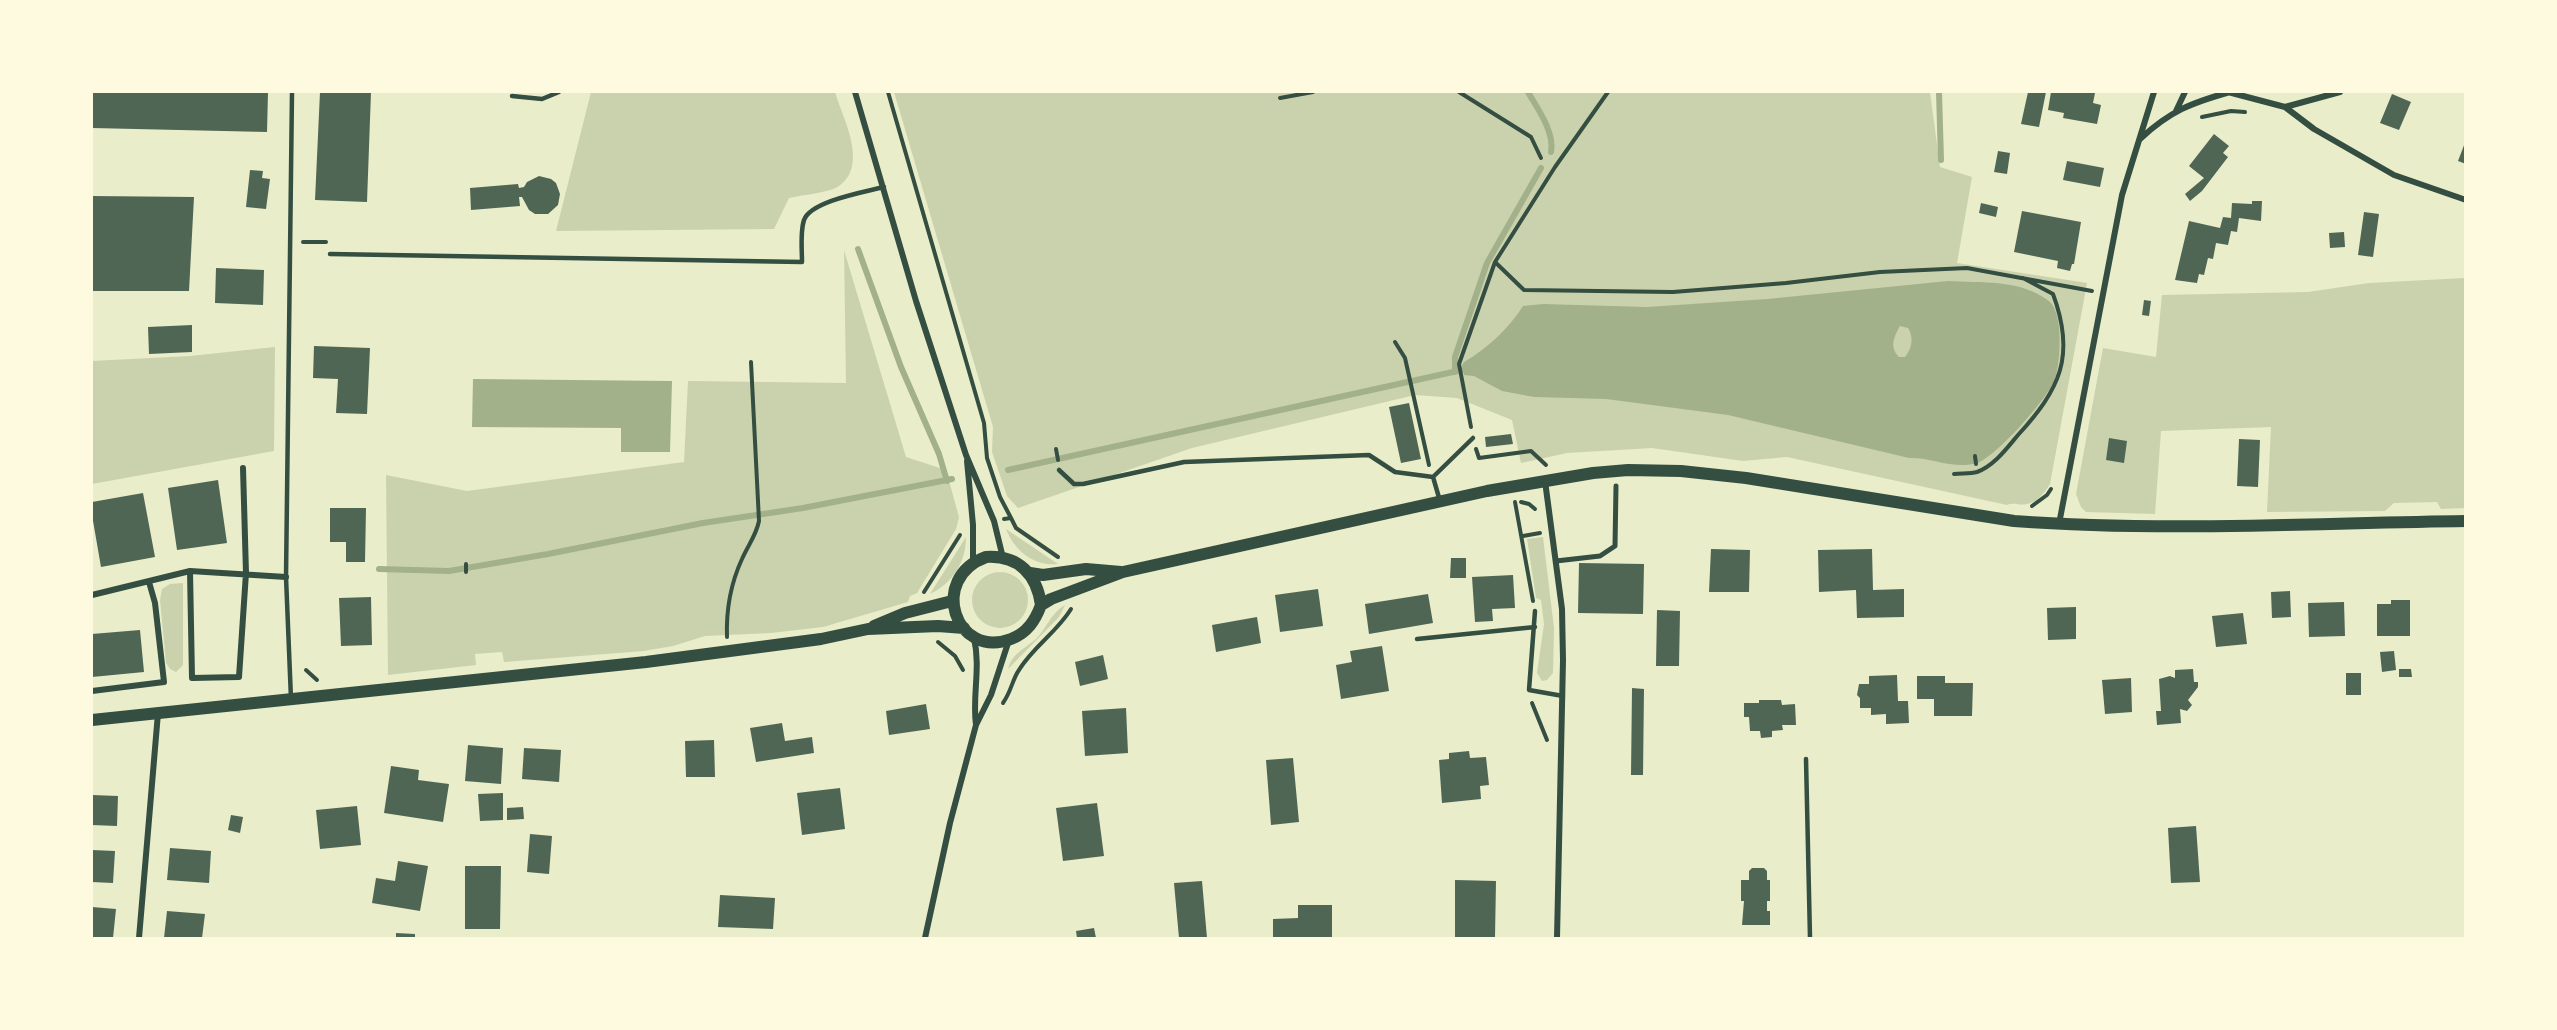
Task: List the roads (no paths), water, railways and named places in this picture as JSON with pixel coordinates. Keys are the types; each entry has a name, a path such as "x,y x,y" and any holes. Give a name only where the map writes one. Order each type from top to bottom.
{"main road":[{"path":"1041,605 1039,592 1030,573 1015,561 986,557 973,564 958,580 952,600 957,618 964,628 974,638 994,644 1020,636 1030,627 1041,605 1051,599 1123,572 1440,501 1545,480 1628,470 1713,474 1813,487 2014,521 2059,524 2184,525 2466,521"},
{"path":"1030,573 1043,575 1086,569 1123,572"},
{"path":"868,629 905,613 952,600"},
{"path":"92,720 646,662 821,639 868,629 938,626 964,628"}],"street":[{"path":"855,92 916,301 966,455 994,521 1003,558"},
{"path":"2059,524 2122,195 2154,92"},
{"path":"2176,112 2186,92"},
{"path":"2140,139 2159,121 2191,103 2228,92 2285,107 2314,129 2394,175 2466,200"},
{"path":"2285,107 2340,92"},
{"path":"966,455 973,525 973,564"},
{"path":"190,571 192,678 239,677 246,573 243,468"},
{"path":"1545,480 1562,609 1563,696 1557,939"},
{"path":"1556,561 1600,556 1615,546 1616,486"},
{"path":"92,595 190,571 286,576"},
{"path":"92,691 164,682 155,603 148,582"},
{"path":"974,638 978,662 973,705 976,725"},
{"path":"925,939 950,823 976,725 992,695 1009,640"},
{"path":"139,939 158,712"}],"lane":[{"path":"291,699 286,576 292,92"},
{"path":"512,96 542,99 559,92"},
{"path":"330,254 802,262 804,222 810,212 820,205 884,187"},
{"path":"1433,477 1473,438"},
{"path":"1059,470 1074,484 1083,484 1184,462 1370,455 1395,472 1433,477"},
{"path":"1433,477 1440,501"},
{"path":"1535,611 1529,690 1563,696"},
{"path":"1417,639 1535,627"},
{"path":"1806,759 1810,939"}],"waterway":[{"path":"1528,92 1548,128 1552,144 1551,152"},
{"path":"1939,92 1941,160"},
{"path":"1455,372 1455,357 1487,263 1541,168"},
{"path":"858,249 901,367 939,454 947,481"},
{"path":"1008,470 1462,370"},
{"path":"379,569 449,571 952,479"}]}
